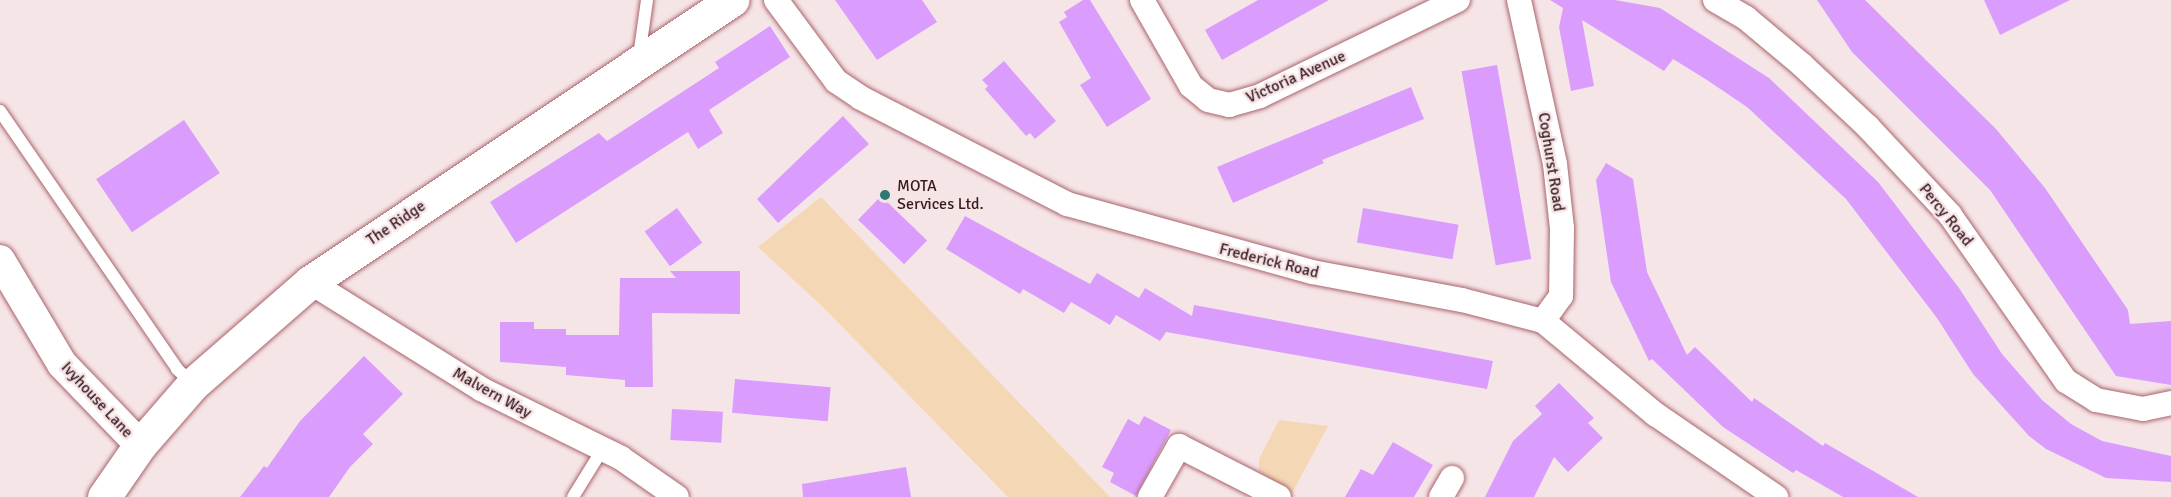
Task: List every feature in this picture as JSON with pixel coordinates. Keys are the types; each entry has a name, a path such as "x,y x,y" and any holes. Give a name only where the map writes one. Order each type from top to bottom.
{"main road":[{"name":"The Ridge","path":"104,497 140,445 193,384 310,282 732,0"}],"street":[{"name":"Frederick Road","path":"776,0 836,81 861,98 1067,204 1312,272 1462,300 1544,321 1655,414 1776,497"},
{"name":"Victoria Avenue","path":"1142,0 1191,86 1208,100 1229,105 1260,96 1458,0"},
{"name":"Coghurst Road","path":"1519,0 1555,164 1562,228 1561,296 1544,321"},
{"name":"Percy Road","path":"1715,0 1746,18 1802,65 1868,127 1950,214 2066,381 2096,400 2143,409 2171,403"},
{"name":"Ivyhouse Lane","path":"0,260 62,364 140,445"},
{"name":"Malvern Way","path":"310,282 481,389 621,458 677,497"},
{"path":"1150,496 1179,446 1280,497"}],"lane":[{"path":"638,61 646,0"},
{"path":"0,111 177,369 193,384"},
{"path":"573,497 602,450"}],"shaded area":[{"path":"821,197 1110,497 1008,497 823,307 758,247"},
{"path":"1279,420 1328,426 1292,493 1259,471 1259,459"}],"building":[{"path":"835,0 922,0 937,22 877,60"},
{"path":"1083,0 1090,0 1151,99 1107,127 1080,85 1091,78 1059,22 1067,17 1064,12"},
{"path":"1258,0 1329,0 1222,60 1205,30"},
{"path":"1550,0 1615,0 1660,8 1769,78 1878,182 1959,288 2002,354 2042,400 2071,424 2102,441 2171,456 2171,482 2106,478 2046,449 2029,436 1973,374 1937,318 1846,199 1747,107 1707,80 1673,59 1664,71 1582,20 1594,86 1571,91 1559,27 1563,8"},
{"path":"1817,0 1865,0 1996,129 2045,188 2128,310 2130,324 2171,321 2171,385 2116,376 1990,190 1852,52"},
{"path":"1984,0 2070,0 2000,35"},
{"path":"770,26 790,57 709,110 723,133 698,149 688,132 516,243 490,202 599,133 607,141 719,68 715,62"},
{"path":"1004,61 1056,121 1035,139 1030,133 1026,136 985,89 988,86 982,80"},
{"path":"1497,65 1531,259 1496,265 1462,71"},
{"path":"1411,87 1424,119 1322,160 1324,163 1233,203 1217,167"},
{"path":"843,116 869,144 778,223 757,199"},
{"path":"184,120 220,173 132,232 96,179"},
{"path":"1606,163 1633,179 1647,272 1687,355 1695,347 1752,402 1754,398 1823,446 1825,443 1918,497 1843,497 1796,470 1793,473 1723,427 1652,359 1649,361 1611,282 1596,180"},
{"path":"881,196 927,240 904,264 858,220"},
{"path":"677,208 702,243 670,266 645,232"},
{"path":"1363,208 1459,225 1452,259 1357,242"},
{"path":"965,216 1090,284 1097,273 1139,298 1145,288 1192,316 1194,305 1493,361 1487,389 1166,332 1160,341 1116,315 1110,325 1071,302 1064,313 1023,289 1020,294 946,249"},
{"path":"670,271 740,271 740,314 652,313 653,387 625,387 625,380 566,375 566,367 500,362 500,322 534,322 534,329 566,329 566,335 619,335 620,278 676,278"},
{"path":"364,356 403,394 363,434 373,444 350,467 329,497 240,497 264,466 267,468 300,421"},
{"path":"735,379 831,387 828,421 732,413"},
{"path":"1559,383 1594,418 1588,423 1603,438 1568,472 1554,457 1534,497 1485,497 1513,441 1542,414 1535,406"},
{"path":"672,409 723,412 721,443 670,440"},
{"path":"1144,416 1171,430 1136,496 1110,482 1114,473 1102,467 1128,419 1139,425"},
{"path":"1393,442 1433,465 1414,497 1345,497 1361,469 1373,475"},
{"path":"906,467 911,497 803,497 802,484"}],"place":[{"name":"MOTA Services Ltd.","path":"885,195"}]}
